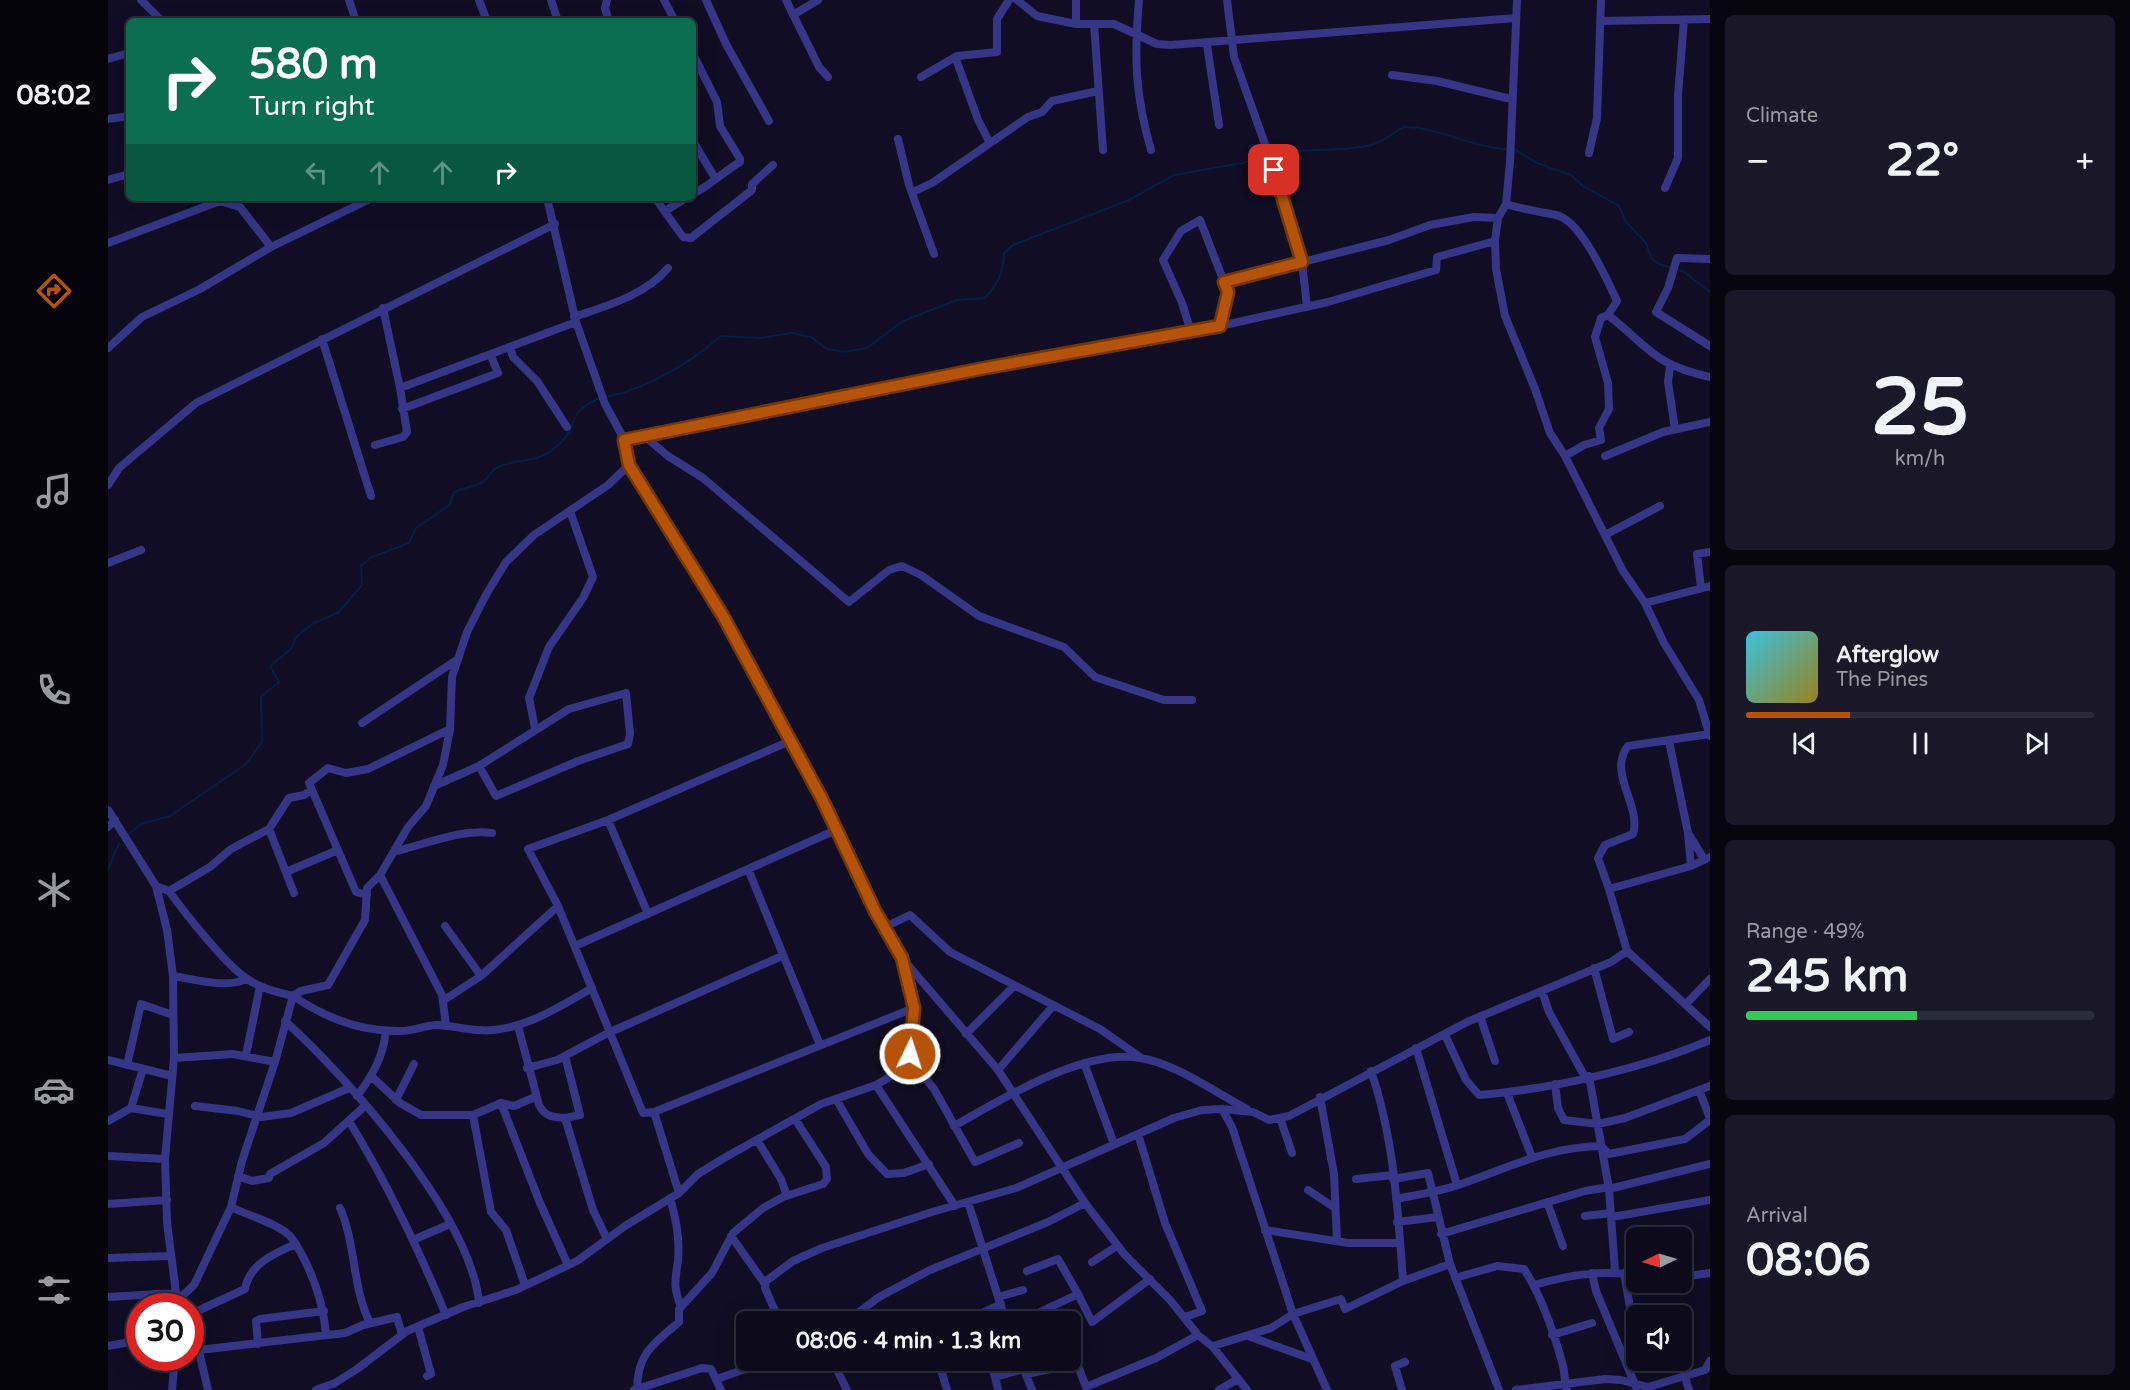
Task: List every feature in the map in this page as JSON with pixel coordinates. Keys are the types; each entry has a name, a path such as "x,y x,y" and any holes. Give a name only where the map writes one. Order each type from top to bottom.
{"street":[{"path":"141,0 159,18"},
{"path":"349,0 355,18"},
{"path":"480,0 484,18"},
{"path":"551,0 557,18"},
{"path":"607,0 605,8 608,18"},
{"path":"664,0 673,18"},
{"path":"706,0 726,44 769,121"},
{"path":"786,0 819,67 828,77"},
{"path":"793,15 818,0"},
{"path":"921,77 956,59 957,56 997,52 997,19 1009,0"},
{"path":"1017,0 1037,16 1076,24 1114,24 1157,44 1207,45 1516,18"},
{"path":"1076,24 1077,0"},
{"path":"1139,0 1136,33 1137,98 1143,129 1151,150"},
{"path":"1227,0 1231,42 1302,262 1307,307"},
{"path":"1517,0 1506,204 1498,218 1495,241 1496,269 1505,315 1550,433 1565,456 1623,570 1645,603 1664,643 1699,700 1710,734 1629,746 1624,751 1622,778 1637,822 1633,834 1605,845 1598,858 1610,889 1627,951 1710,1027"},
{"path":"1589,153 1597,118 1601,0"},
{"path":"1601,21 1710,19"},
{"path":"1665,188 1678,158 1678,95 1684,20"},
{"path":"1094,24 1103,150"},
{"path":"1207,45 1219,125"},
{"path":"108,59 126,54"},
{"path":"956,59 978,120 990,143"},
{"path":"696,60 717,102 720,126 740,159 740,162 715,178 711,185 696,192"},
{"path":"1392,75 1437,81 1511,99"},
{"path":"914,192 932,183 1028,117 1042,112 1052,101 1098,91"},
{"path":"108,119 126,116"},
{"path":"898,139 909,185 914,192 934,254"},
{"path":"696,146 715,178"},
{"path":"657,201 683,237 696,235 752,190 752,184 773,165"},
{"path":"108,180 126,175"},
{"path":"108,243 220,201 240,207 271,247"},
{"path":"108,348 142,317 200,289 271,247 366,201"},
{"path":"548,201 575,320 605,404 624,440 629,465 705,584 790,741 902,958 1015,1092 1052,1148 1061,1169 1117,1246 1185,1317 1198,1335 1213,1346 1247,1390"},
{"path":"665,211 681,201"},
{"path":"1506,204 1551,216 1556,215 1585,240 1617,301 1608,315 1601,318 1595,337 1608,383 1609,409 1599,428 1601,440 1584,445 1565,456"},
{"path":"1224,282 1389,240 1430,225 1474,218 1498,218"},
{"path":"1191,332 1182,303 1163,260 1181,231 1200,220 1228,292 1220,326"},
{"path":"108,485 119,468 196,403 555,224"},
{"path":"624,440 985,368 1191,332 1307,307 1436,270 1437,257 1495,241"},
{"path":"1710,259 1677,258 1668,288 1656,312 1710,346"},
{"path":"400,388 491,356 621,301 669,268"},
{"path":"375,445 406,434 400,388 383,308"},
{"path":"1608,315 1647,350 1670,366 1710,377"},
{"path":"322,339 354,450 371,496"},
{"path":"510,347 513,357 537,381 567,427"},
{"path":"402,409 498,373 491,356"},
{"path":"1670,366 1668,382 1675,429"},
{"path":"1605,456 1675,429 1710,422"},
{"path":"643,435 668,456 703,478 849,602 889,570 902,566 921,575 979,616 1064,647 1095,676 1164,700 1192,700"},
{"path":"184,1293 194,1285 231,1207 255,1116 275,1062 293,996 302,991 328,985 365,920 367,888 380,875 408,827 426,806 443,765 450,729 452,677 466,632 506,562 534,535 608,485 629,465"},
{"path":"1605,535 1660,506"},
{"path":"535,728 529,698 549,647 583,598 593,577 570,511"},
{"path":"108,563 141,550"},
{"path":"1645,603 1706,587 1697,554 1710,552"},
{"path":"362,723 458,659"},
{"path":"434,786 479,766 535,728 569,709 626,693 630,734 628,744 578,760 496,796 479,766"},
{"path":"367,895 356,892 309,783 328,768 346,772 368,768 450,729"},
{"path":"790,741 608,820 528,849 558,906 608,1033 643,1113 654,1112 914,1008"},
{"path":"1669,741 1688,833 1691,866"},
{"path":"169,891 210,867 231,849 269,828 289,798 304,795 311,790"},
{"path":"108,810 111,824 156,886 167,930 173,976 174,1058 167,1114 165,1159 170,1256 176,1293"},
{"path":"608,820 648,914"},
{"path":"269,828 294,893"},
{"path":"575,946 836,830"},
{"path":"396,851 459,834 479,831 492,833"},
{"path":"1610,889 1691,866 1707,858 1688,833"},
{"path":"286,872 338,850"},
{"path":"748,869 820,1045"},
{"path":"380,875 444,1000 446,1025"},
{"path":"156,886 169,891 232,966 246,979 260,986 293,996 311,1008 339,1020 386,1031 402,1032 418,1026 446,1025 478,1031 518,1026 592,988"},
{"path":"444,1000 481,976 558,906"},
{"path":"885,927 910,915 950,952 1101,1029 1141,1058 1190,1078 1269,1120 1288,1116 1320,1097 1480,1016 1611,962 1627,951"},
{"path":"445,926 481,976"},
{"path":"527,1068 565,1056 608,1033 782,956"},
{"path":"316,1390 335,1383 402,1335 418,1327 568,1266 679,1192 698,1174 795,1119 836,1099 876,1085 894,1075 908,1056 914,1008 902,958"},
{"path":"1594,968 1613,1039 1629,1032"},
{"path":"173,976 216,982 240,982 246,979"},
{"path":"1686,1004 1710,979"},
{"path":"246,1055 260,986"},
{"path":"966,1034 1014,986"},
{"path":"1542,991 1549,1012 1587,1076 1609,1188 1620,1272 1629,1305"},
{"path":"128,1065 141,1004 173,1015"},
{"path":"998,1070 1053,1006"},
{"path":"1480,1016 1495,1061"},
{"path":"285,1021 326,1059 396,1141 450,1224 471,1266 476,1280 479,1303"},
{"path":"518,1026 535,1096 542,1112 549,1116 565,1118 580,1115 565,1056"},
{"path":"357,1096 372,1077 383,1054 386,1031"},
{"path":"1445,1035 1466,1080 1479,1095 1507,1093 1556,1084 1664,1057 1710,1040"},
{"path":"1416,1048 1457,1185"},
{"path":"174,1058 217,1054 246,1055 275,1062"},
{"path":"908,1056 934,1089 975,1162 1019,1143"},
{"path":"954,1126 1015,1092 1084,1063 1106,1058 1141,1058"},
{"path":"108,1060 172,1076"},
{"path":"1084,1063 1114,1144"},
{"path":"396,1100 414,1064"},
{"path":"131,1108 143,1069"},
{"path":"1371,1071 1385,1118 1396,1199 1403,1281"},
{"path":"372,1077 396,1100 421,1115 473,1115 501,1103 514,1106 535,1096"},
{"path":"1556,1084 1558,1108 1564,1120 1598,1124 1625,1118 1710,1086"},
{"path":"876,1085 955,1206"},
{"path":"195,1106 238,1111 255,1116 291,1113 349,1088"},
{"path":"1396,1199 1457,1185 1532,1156 1573,1148 1601,1146 1609,1154 1685,1139 1710,1119 1699,1090"},
{"path":"1507,1093 1532,1156"},
{"path":"1320,1097 1334,1174 1336,1241"},
{"path":"836,1099 868,1154 882,1171 887,1174 904,1173 929,1164"},
{"path":"501,1103 540,1203 568,1266"},
{"path":"238,1176 252,1181 269,1178 270,1174 324,1143 366,1105"},
{"path":"108,1120 131,1108 167,1114"},
{"path":"765,1284 770,1276 793,1261 822,1248 1016,1188 1174,1118 1202,1110 1222,1108 1253,1112"},
{"path":"1222,1108 1232,1127 1293,1314 1327,1390"},
{"path":"654,1112 679,1192"},
{"path":"473,1115 490,1212 506,1230 525,1285"},
{"path":"565,1118 593,1210 607,1239"},
{"path":"1280,1118 1293,1153"},
{"path":"681,1307 712,1273 731,1236 763,1208 787,1196 823,1184 828,1175 826,1167 795,1119"},
{"path":"349,1121 371,1157 413,1240 446,1315"},
{"path":"1138,1134 1165,1223 1202,1311 1185,1317"},
{"path":"757,1140 781,1179 787,1196"},
{"path":"108,1156 165,1159"},
{"path":"1441,1233 1585,1191 1609,1188 1710,1164"},
{"path":"1356,1179 1428,1173 1450,1264 1500,1390"},
{"path":"1308,1190 1335,1208"},
{"path":"670,1198 676,1218 678,1248 673,1287 681,1307 679,1322 657,1341 640,1361 636,1390 702,1368 711,1370 721,1390"},
{"path":"108,1204 167,1200"},
{"path":"1585,1216 1612,1215 1710,1200"},
{"path":"968,1202 1002,1311"},
{"path":"1547,1202 1563,1246"},
{"path":"861,1311 900,1284 1048,1222 1085,1203"},
{"path":"231,1207 288,1234 296,1244 316,1282 324,1311 326,1334"},
{"path":"340,1208 348,1226 363,1308 370,1323"},
{"path":"1397,1222 1438,1217"},
{"path":"413,1240 450,1224"},
{"path":"1264,1230 1336,1241 1400,1243"},
{"path":"731,1236 765,1284 776,1311"},
{"path":"204,1307 245,1289 247,1276 252,1270 281,1250 296,1244"},
{"path":"1092,1262 1117,1246"},
{"path":"108,1258 170,1256"},
{"path":"1028,1271 1058,1259 1092,1322 1150,1279"},
{"path":"1213,1346 1271,1328 1293,1314 1341,1299 1345,1309 1403,1281 1450,1264"},
{"path":"1455,1278 1497,1266 1524,1269 1550,1321 1552,1335 1563,1363 1566,1387"},
{"path":"1592,1273 1596,1291 1635,1387"},
{"path":"1534,1285 1592,1273 1626,1273"},
{"path":"1692,1276 1710,1273"},
{"path":"986,1311 999,1301 1023,1290"},
{"path":"1043,1311 1078,1294"},
{"path":"108,1297 126,1298"},
{"path":"258,1344 256,1321 260,1319 324,1311"},
{"path":"204,1349 345,1333 370,1323 397,1317 402,1335"},
{"path":"1552,1335 1592,1323"},
{"path":"418,1327 431,1374 427,1376"},
{"path":"1080,1371 1086,1388 1156,1358 1198,1335"},
{"path":"1248,1336 1312,1359"},
{"path":"108,1346 126,1343"},
{"path":"1516,1390 1566,1387 1605,1379 1635,1387 1648,1387 1705,1370 1710,1361"},
{"path":"1402,1390 1395,1366 1405,1362"},
{"path":"172,1390 174,1371"},
{"path":"204,1371 208,1390"},
{"path":"717,1379 739,1371"},
{"path":"838,1371 847,1390"},
{"path":"941,1371 947,1390"},
{"path":"992,1371 998,1390"},
{"path":"994,1377 1013,1371"},
{"path":"1024,1371 1032,1390"},
{"path":"1685,1377 1689,1390"},
{"path":"1219,1390 1238,1379"}],"waterway":[{"path":"1271,154 1347,149 1376,144 1404,127 1429,130 1480,145 1505,149"},
{"path":"1514,149 1537,163 1571,175 1583,186 1619,206 1626,222 1646,243 1652,259 1672,268"},
{"path":"606,397 637,388 667,374 696,356 721,336 760,338 792,333 811,337 827,349 845,352 867,348 903,321 957,300 985,298 999,277 1004,253 1013,245 1129,200 1174,175 1242,163 1264,156"},
{"path":"1676,270 1683,271 1710,292"},
{"path":"129,834 141,824 170,816 246,764 262,742 261,697 279,682 270,666 292,648 295,638 312,624 339,612 362,585 361,566 372,557 409,543 416,528 450,505 453,493 483,482 496,468 505,464 538,458 554,449 568,434 577,413 598,399"},
{"path":"108,869 119,844"}],"route":[{"path":"910,1054 914,1008 902,958 875,911 822,799 723,616 629,465 624,440 743,414 1220,326 1228,292 1224,282 1302,262 1274,170"}]}
